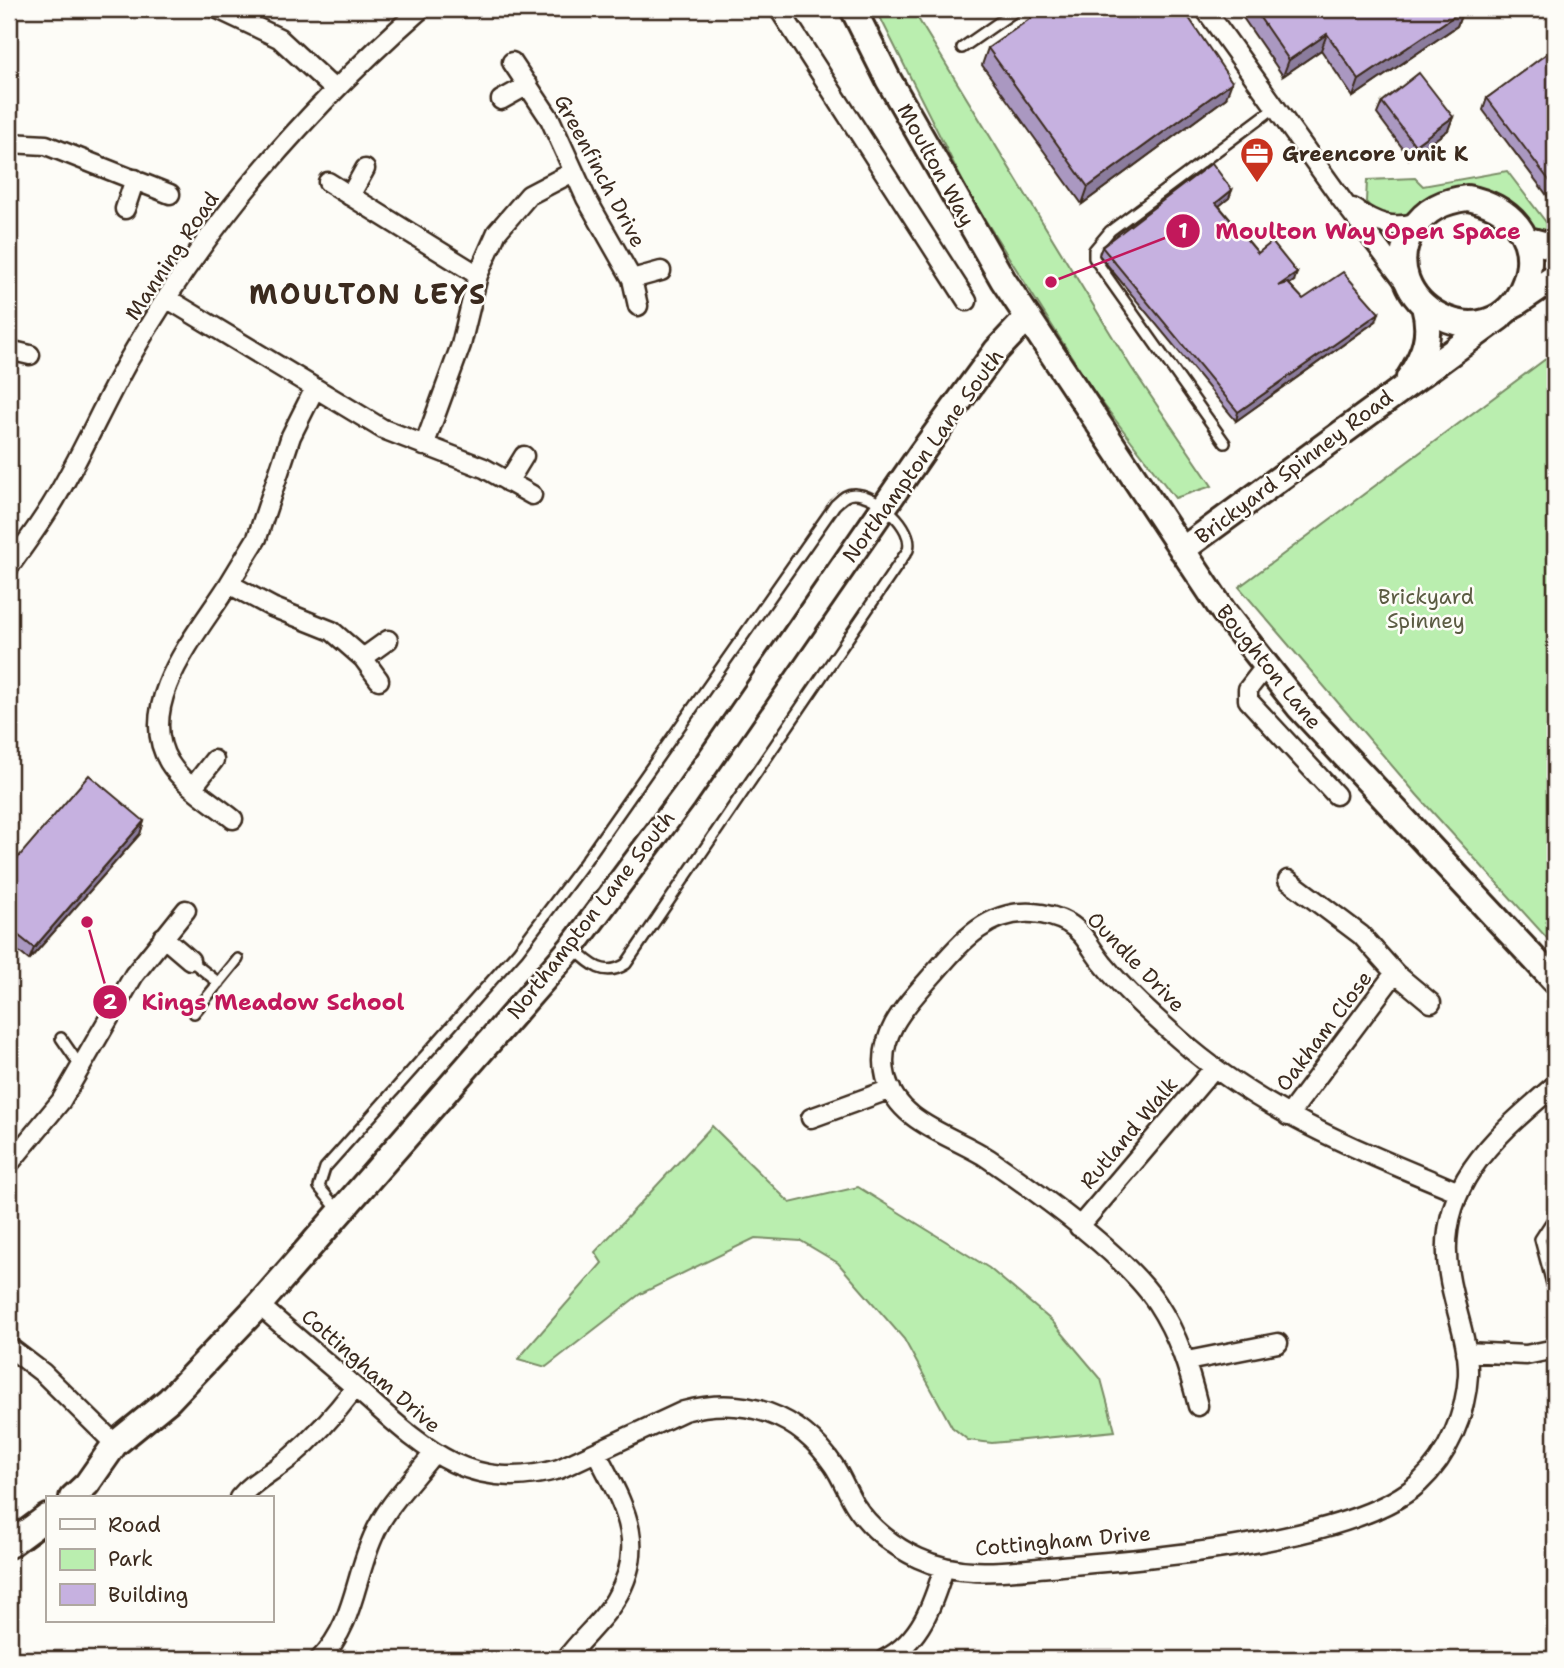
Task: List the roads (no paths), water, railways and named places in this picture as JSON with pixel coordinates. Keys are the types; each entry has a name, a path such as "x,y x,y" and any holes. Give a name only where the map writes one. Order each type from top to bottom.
{"street":[{"path":"218,9 254,23 279,38 335,90"},
{"name":"Manning Road","path":"9,567 51,507 129,360 216,226 270,159 335,90 421,9"},
{"path":"779,9 967,301"},
{"name":"Moulton Way","path":"853,9 964,215 1027,318"},
{"path":"1205,9 1342,200 1417,298 1440,317 1460,323 1481,323 1506,312 1528,273 1529,256 1525,239 1516,223 1502,210 1476,200 1448,201 1432,209 1410,234 1405,255 1406,277 1417,298"},
{"name":"Greenfinch Drive","path":"512,62 550,119 573,172 632,279 638,306"},
{"name":"Greenfinch Drive","path":"500,100 528,85"},
{"path":"9,143 46,145 170,194"},
{"path":"349,195 365,169"},
{"path":"424,446 461,345 478,275 497,232 529,195 573,172"},
{"path":"125,209 135,180"},
{"path":"328,182 478,275"},
{"path":"1342,200 1372,221 1403,226 1418,222"},
{"path":"1525,239 1555,247"},
{"name":"Greenfinch Drive","path":"632,279 661,271"},
{"name":"Brickyard Spinney Road","path":"1182,550 1555,277"},
{"name":"Brickyard Spinney Road","path":"1405,385 1427,343 1429,324 1417,298"},
{"path":"168,299 383,429 484,468 532,495"},
{"name":"Northampton Lane South","path":"74,1496 87,1484 115,1444 169,1400 258,1306 572,947 684,797 883,508 996,351 1027,318"},
{"name":"Boughton Lane","path":"1027,318 1182,550 1265,667 1327,739 1555,981"},
{"path":"9,350 30,355"},
{"path":"233,819 193,787 168,760 161,744 158,711 168,681 257,538 291,436 315,388"},
{"path":"508,482 524,456"},
{"path":"229,584 272,607 332,631 363,658 379,680"},
{"path":"363,658 388,640"},
{"path":"1265,667 1248,689 1248,701 1336,795"},
{"path":"193,787 214,760"},
{"name":"Oakham Close","path":"1288,880 1361,935 1395,973 1431,1003"},
{"path":"9,1164 61,1101 134,975 186,911"},
{"name":"Oundle Drive","path":"1198,1406 1187,1361 1170,1325 1150,1293 1135,1276 1079,1227 987,1158 911,1115 891,1089 885,1075 884,1055 893,1023 965,938 985,923 1021,912 1051,915 1070,924 1133,995 1214,1068 1288,1116 1361,1152 1459,1192"},
{"path":"163,937 190,960"},
{"name":"Oakham Close","path":"1288,1116 1395,973"},
{"name":"Rutland Walk","path":"1079,1227 1214,1068"},
{"name":"Cottingham Drive","path":"258,1306 433,1454 483,1473 539,1475 559,1469 670,1417 705,1405 764,1410 786,1419 821,1448 857,1508 872,1526 918,1558 944,1568 987,1573 1221,1549 1311,1530 1359,1515 1394,1500 1419,1483 1440,1459 1455,1432 1464,1404 1468,1374 1466,1352 1448,1272 1451,1217 1459,1192 1478,1158 1495,1137 1555,1085"},
{"path":"811,1118 891,1089"},
{"path":"1187,1361 1278,1343"},
{"path":"9,1348 43,1373 115,1444"},
{"path":"1466,1352 1526,1355 1555,1349"},
{"path":"241,1496 251,1485 289,1459 319,1431 355,1388"},
{"path":"566,1659 616,1599 633,1548 631,1527 621,1501 596,1452"},
{"path":"320,1659 339,1636 348,1618 379,1524 433,1454"},
{"path":"9,1545 46,1518"},
{"path":"886,1659 910,1641 922,1625 932,1607 944,1568"}],"lane":[{"path":"962,48 1018,9"},
{"path":"1225,443 1094,258 1094,250 1110,230 1277,106"},
{"path":"340,1212 319,1187 324,1168 518,951 582,866 835,505 843,497 853,494 863,496 883,508 908,531 911,540 908,550 626,964 617,970 599,969 572,947"},
{"path":"194,1013 238,959"},
{"path":"190,960 219,983"},
{"path":"61,1038 80,1067"},
{"path":"1555,1216 1540,1239 1555,1296"}],"place":[{"name":"Greencore unit K","path":"1257,184"},
{"name":"Moulton Way Open Space","path":"1051,282"},
{"name":"Kings Meadow School","path":"87,922"}],"district":[{"name":"MOULTON LEYS","path":"368,294"}],"park label":[{"name":"Brickyard Spinney","path":"1426,609"}]}
